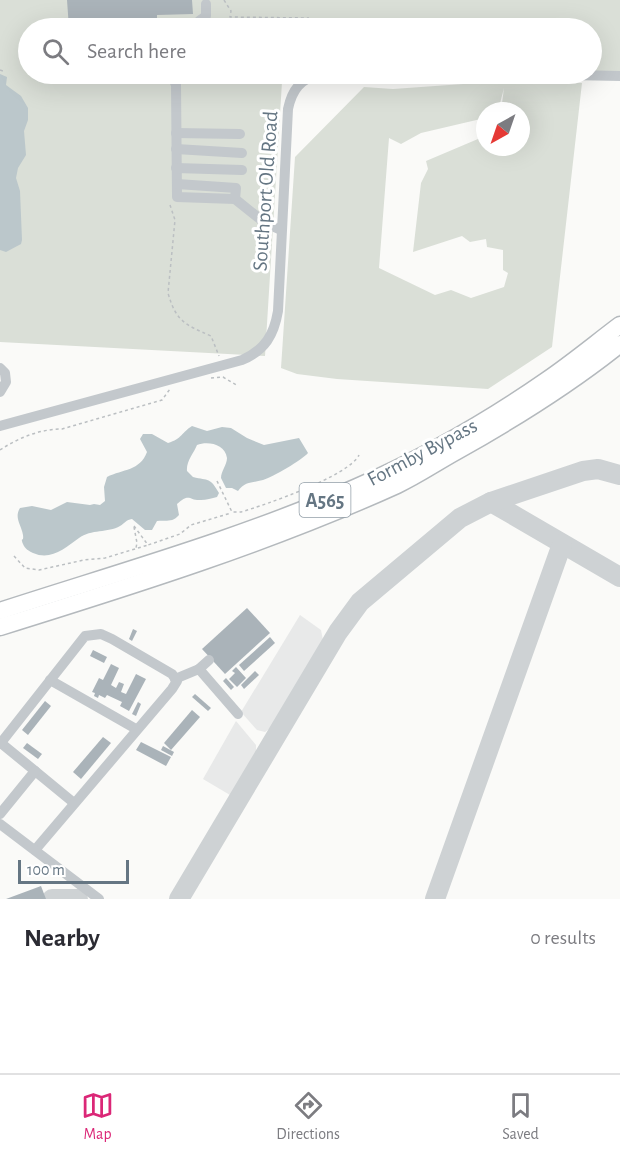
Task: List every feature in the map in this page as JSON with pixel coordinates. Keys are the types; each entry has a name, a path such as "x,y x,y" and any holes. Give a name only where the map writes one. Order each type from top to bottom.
{"highway":[{"name":"Formby Bypass","path":"0,610 256,528 358,487 453,438 512,403 549,379 620,325"},
{"name":"Formby Bypass","path":"0,627 146,582 269,538 400,484 508,423 552,395 620,344"}],"street":[{"path":"203,18 206,16 206,4"},
{"name":"Southport Old Road","path":"602,76 620,76"},
{"path":"176,84 177,196 235,199 265,224 281,230"},
{"name":"Southport Old Road","path":"0,426 242,360 256,353 270,337 278,311 288,109 296,84"},
{"path":"176,133 240,134"},
{"path":"176,150 242,153"},
{"path":"176,168 242,170"},
{"path":"0,369 4,373 6,382 0,392"},
{"path":"35,850 177,681 172,674 101,634 85,636 1,743 74,803"},
{"path":"175,679 199,669 209,660"},
{"path":"199,669 238,714"},
{"path":"50,680 136,729"},
{"path":"0,814 35,771"},
{"path":"0,824 99,899"}],"path":[{"path":"224,0 231,11 230,17 309,18"},
{"path":"170,205 175,220 168,294 171,304 175,314 192,329 211,336 220,366"},
{"path":"204,378 223,377 238,386"},
{"path":"0,450 47,429 62,429 162,400 174,384"},
{"path":"14,556 25,568 39,570 105,558 180,534 191,525 224,517 232,512 252,509 318,483 346,470 359,455"},
{"path":"217,481 232,512"},
{"path":"136,548 138,543 134,526 148,544"}],"shaded area":[{"path":"0,0 620,0 620,80 602,76 602,18 18,18 18,84 282,84 265,356 0,342"},
{"path":"0,74 7,77 6,85 21,96 28,108 28,120 24,131 26,155 18,168 16,178 20,191 22,240 21,244 6,252 0,250"},
{"path":"463,84 582,84 552,347 488,389 337,379 297,374 281,368 295,157 364,87 393,89","holes":["504,88 502,102 530,102 530,156 476,156 476,140 426,161 428,169 421,183 413,252 462,236 470,242 486,239 487,247 503,250 503,270 508,273 504,287 471,298 451,290 435,295 379,268 389,138 401,144 421,133 476,120 476,102 500,102"]},
{"path":"192,426 207,431 222,427 231,428 264,445 299,438 308,453 280,472 263,480 246,484 238,491 226,488 221,478 227,458 226,453 215,445 206,443 197,445 189,460 187,471 193,477 211,482 219,493 217,497 201,500 185,498 177,504 179,515 176,518 169,521 157,521 152,530 145,530 132,519 110,530 84,535 52,554 40,555 27,550 22,542 23,535 18,518 20,508 32,506 51,510 67,502 100,505 105,501 104,487 107,477 130,469 144,458 147,452 140,439 143,434 152,434 168,443 176,440"},
{"path":"300,615 321,630 323,640 272,727 265,732 257,730 241,712"},
{"path":"236,721 256,745 256,752 230,795 203,779"}],"building":[{"path":"67,0 192,0 193,14 157,15 157,18 68,18"},
{"path":"247,608 270,633 225,674 202,649"},
{"path":"133,629 137,631 132,641 129,639"},
{"path":"270,637 275,643 244,671 239,665"},
{"path":"93,650 107,657 104,663 90,656"},
{"path":"111,664 119,668 111,685 116,688 119,682 124,684 121,692 126,694 136,674 146,679 129,711 120,706 122,702 107,695 105,698 99,695 98,698 92,692 99,678 103,680"},
{"path":"236,667 246,678 237,687 229,679 235,673 232,671"},
{"path":"255,671 259,675 244,689 241,685"},
{"path":"226,678 234,687 231,690 223,681"},
{"path":"195,694 211,708 208,711 192,697"},
{"path":"45,701 51,706 28,735 22,730"},
{"path":"138,702 141,704 136,716 132,714"},
{"path":"192,710 200,717 171,750 164,743"},
{"path":"103,737 111,743 81,779 73,772"},
{"path":"141,742 171,757 166,766 136,750"},
{"path":"27,743 42,754 38,759 23,748"},
{"path":"163,746 174,752 172,756 161,750"},
{"path":"41,886 46,899 6,899"}],"taxiway":[{"path":"179,899 338,632 360,602 460,518 491,502 583,471 598,469 620,475"},
{"path":"491,502 620,577"},
{"path":"435,899 562,544"},
{"path":"52,899 78,899"}]}
